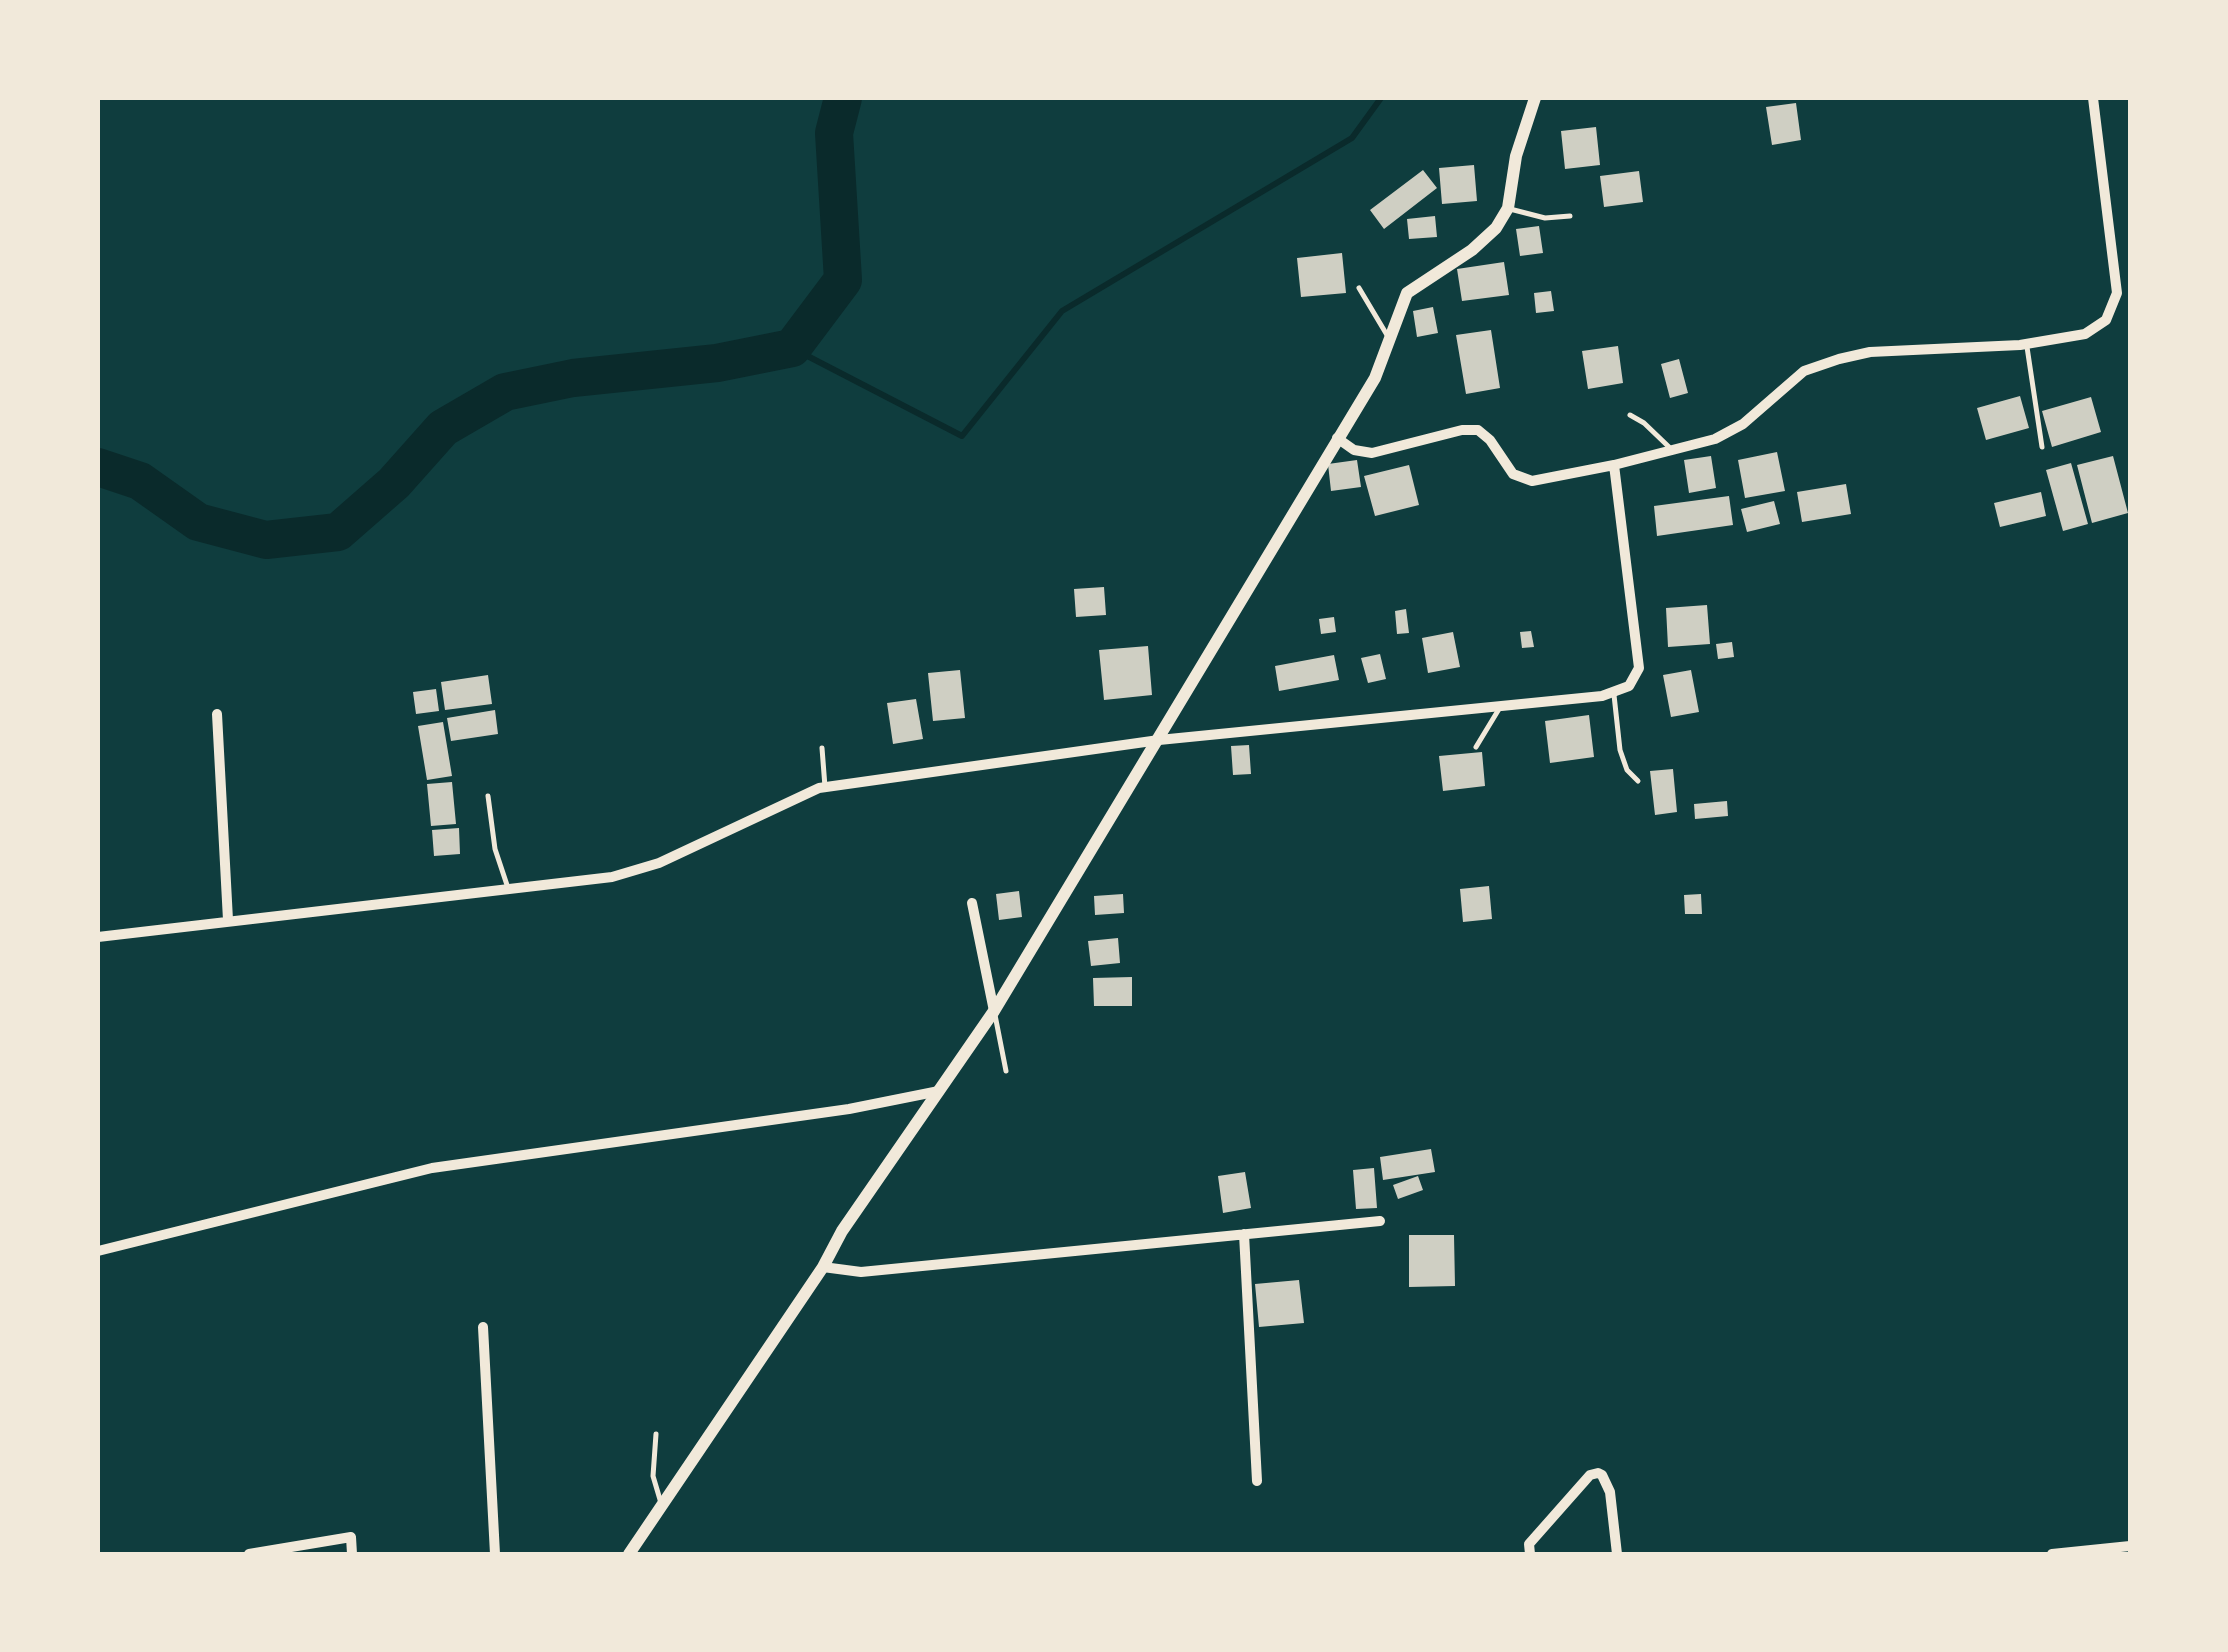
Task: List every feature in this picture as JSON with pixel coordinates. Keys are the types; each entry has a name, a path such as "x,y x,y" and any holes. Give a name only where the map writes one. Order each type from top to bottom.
{"street":[{"path":"630,1554 823,1267 842,1231 994,1010 1375,378 1407,293 1472,250 1496,228 1508,208 1516,156 1535,98"},
{"path":"1337,438 1354,450 1372,452 1462,430 1478,430 1514,474 1532,480 1614,465 1715,438 1744,424 1804,371 1838,359 1870,352 2027,344 2085,334 2106,320 2117,293 2093,98"},
{"path":"98,937 612,877 659,863 825,787 1160,740 1602,696 1629,686 1639,668 1614,465"},
{"path":"217,714 228,920"},
{"path":"972,903 994,1010"},
{"path":"98,1251 432,1168 849,1109 939,1091"},
{"path":"823,1267 860,1272 1380,1222"},
{"path":"1244,1234 1256,1482"},
{"path":"484,1327 495,1554"},
{"path":"1527,1551 1590,1475 1600,1473 1610,1492 1617,1554"},
{"path":"252,1554 351,1537 352,1554"},
{"path":"2052,1554 2130,1546"}],"lane":[{"path":"1508,208 1526,216 1570,216"},
{"path":"1359,288 1388,338"},
{"path":"2027,344 2042,446"},
{"path":"1630,414 1644,422 1672,450"},
{"path":"1613,692 1620,750 1627,770 1638,782"},
{"path":"1476,747 1501,706"},
{"path":"822,748 825,787"},
{"path":"488,796 495,849 508,888"},
{"path":"994,1010 1006,1071"},
{"path":"656,1434 654,1489 662,1505"}],"building":[{"path":"1796,103 1801,140 1772,145 1766,107"},
{"path":"1596,127 1600,165 1565,169 1561,131"},
{"path":"1474,165 1477,201 1442,204 1439,168"},
{"path":"1423,170 1437,188 1384,229 1370,210"},
{"path":"1639,171 1643,202 1604,207 1600,176"},
{"path":"1435,216 1437,237 1409,239 1407,219"},
{"path":"1539,226 1543,253 1520,256 1516,229"},
{"path":"1342,253 1346,293 1301,297 1297,258"},
{"path":"1504,262 1509,295 1462,301 1457,269"},
{"path":"1551,291 1554,311 1536,313 1534,293"},
{"path":"1433,307 1438,333 1417,337 1413,311"},
{"path":"1491,330 1500,388 1466,394 1456,335"},
{"path":"1618,346 1623,383 1588,389 1582,351"},
{"path":"1679,359 1688,393 1670,398 1661,364"},
{"path":"2020,396 2029,428 1986,440 1977,408"},
{"path":"2091,397 2101,432 2052,447 2042,411"},
{"path":"1777,452 1785,491 1745,498 1738,460"},
{"path":"1711,456 1716,488 1689,493 1684,460"},
{"path":"2113,456 2128,513 2092,523 2077,465"},
{"path":"1357,460 1361,487 1331,491 1328,464"},
{"path":"2071,463 2088,524 2063,531 2046,470"},
{"path":"1409,465 1419,505 1375,516 1364,476"},
{"path":"1846,484 1851,514 1802,522 1797,492"},
{"path":"2041,492 2046,516 2000,527 1994,503"},
{"path":"1729,496 1733,525 1657,536 1654,506"},
{"path":"1774,501 1780,524 1747,532 1741,509"},
{"path":"1104,587 1106,615 1076,617 1074,589"},
{"path":"1707,605 1710,644 1668,647 1666,608"},
{"path":"1406,609 1409,633 1397,634 1395,611"},
{"path":"1334,617 1336,632 1321,634 1319,619"},
{"path":"1531,631 1534,647 1522,648 1520,632"},
{"path":"1453,632 1460,667 1428,673 1422,638"},
{"path":"1732,642 1734,657 1718,659 1716,644"},
{"path":"1148,646 1152,695 1104,700 1099,650"},
{"path":"1380,654 1386,679 1368,683 1361,658"},
{"path":"1334,655 1339,680 1279,691 1275,666"},
{"path":"960,670 965,718 933,721 928,673"},
{"path":"1691,670 1699,712 1671,717 1663,675"},
{"path":"488,675 492,704 445,710 441,682"},
{"path":"436,689 439,711 416,714 413,692"},
{"path":"916,699 923,739 893,744 887,703"},
{"path":"495,710 498,734 451,741 447,718"},
{"path":"1589,715 1594,757 1550,763 1545,721"},
{"path":"443,722 452,776 427,780 418,726"},
{"path":"1249,745 1251,774 1233,775 1231,746"},
{"path":"1482,752 1485,786 1443,791 1439,756"},
{"path":"1673,769 1677,812 1655,815 1650,771"},
{"path":"452,782 456,824 431,826 427,784"},
{"path":"1727,801 1728,816 1695,819 1694,804"},
{"path":"459,828 460,854 434,856 432,830"},
{"path":"1489,886 1492,919 1463,922 1460,889"},
{"path":"1019,891 1022,917 999,920 996,894"},
{"path":"1123,894 1124,913 1095,915 1094,896"},
{"path":"1701,894 1702,914 1685,914 1684,895"},
{"path":"1118,938 1120,963 1091,966 1088,941"},
{"path":"1132,977 1132,1006 1094,1006 1093,978"},
{"path":"1431,1149 1435,1172 1383,1180 1380,1157"},
{"path":"1374,1168 1377,1208 1356,1209 1353,1170"},
{"path":"1245,1172 1251,1208 1223,1213 1218,1176"},
{"path":"1418,1176 1423,1190 1398,1199 1393,1185"},
{"path":"1409,1235 1454,1235 1455,1286 1409,1287"},
{"path":"1299,1280 1304,1323 1259,1327 1255,1284"}],"waterway":[{"path":"98,467 140,481 198,522 266,540 338,532 394,483 443,428 505,392 573,378 717,363 792,348 843,280 834,133 843,98"},
{"path":"792,348 962,436 1062,311 1352,138 1381,98"}]}
